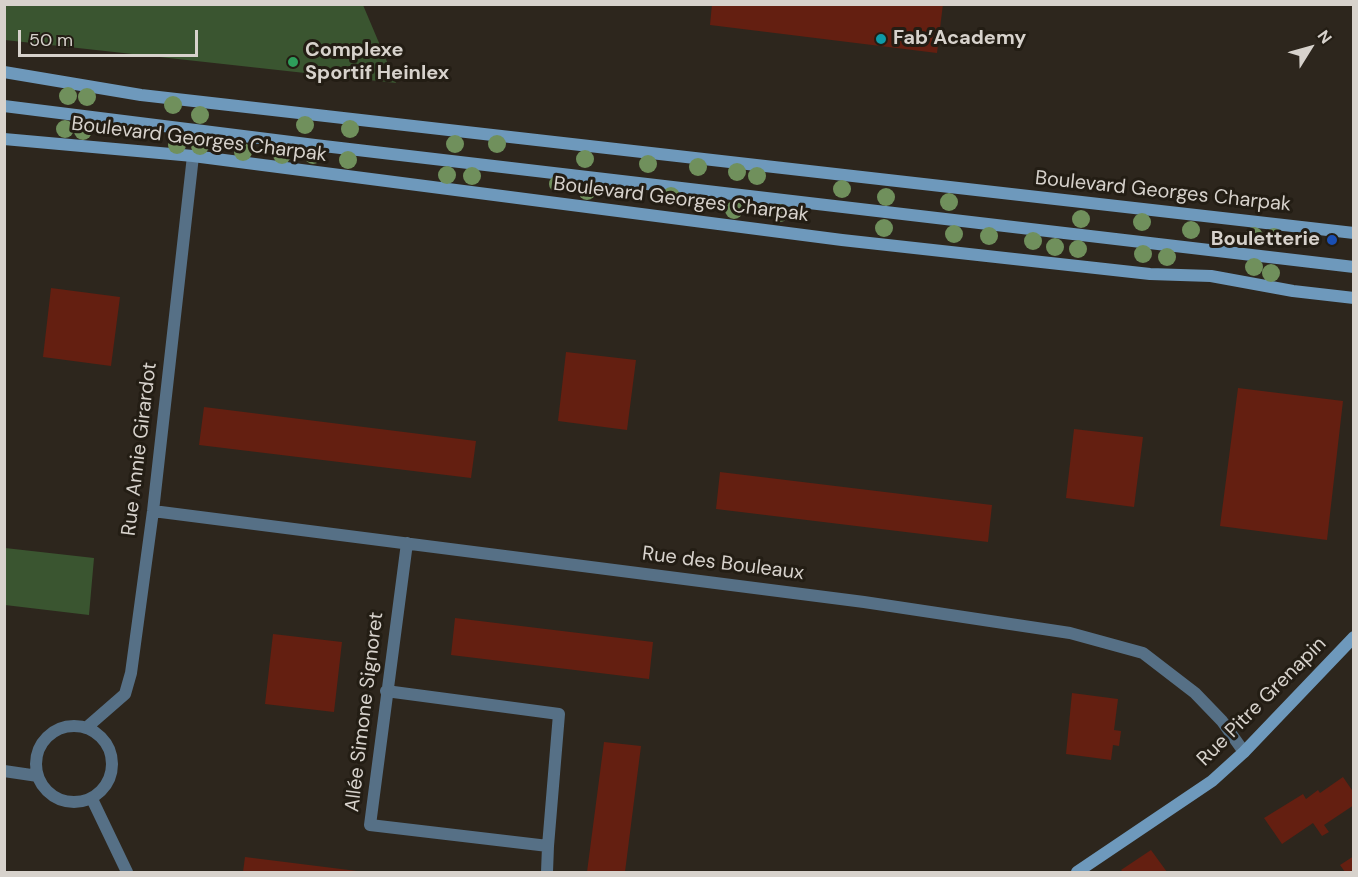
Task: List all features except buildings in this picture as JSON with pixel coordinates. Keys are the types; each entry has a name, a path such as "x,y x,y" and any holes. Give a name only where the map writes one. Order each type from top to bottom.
{"main road":[{"name":"Boulevard Georges Charpak","path":"4,72 141,94 1353,232"},
{"path":"4,106 315,145 1353,267"},
{"name":"Boulevard Georges Charpak","path":"4,138 193,156 842,240 1150,274 1211,276 1293,291 1353,298"},
{"name":"Rue Pitre Grenapin","path":"1077,873 1212,781 1244,752 1353,638"}],"street":[{"name":"Rue Annie Girardot","path":"86,728 125,694 129,680 153,511 193,156"},
{"name":"Rue des Bouleaux","path":"153,511 875,603 1070,633 1143,653 1195,693 1222,721 1244,752"},
{"name":"Allée Simone Signoret","path":"407,543 370,825 548,846"},
{"path":"386,691 559,714 547,873"},
{"path":"64,728 86,728 102,739 109,750 112,763 107,783 92,799 77,802 64,801 52,795 38,776 38,752 50,735 64,728"},
{"path":"4,771 38,776"},
{"path":"92,799 128,873"}],"green space":[{"name":"Complexe Sportif Heinlex","path":"5,4 363,5 396,83 5,40"},
{"path":"5,548 94,558 89,615 5,605"}],"place":[{"name":"Fab’Academy","path":"881,39"},
{"name":"Complexe Sportif Heinlex","path":"293,62"},
{"name":"Bouletterie","path":"1332,240"}]}
